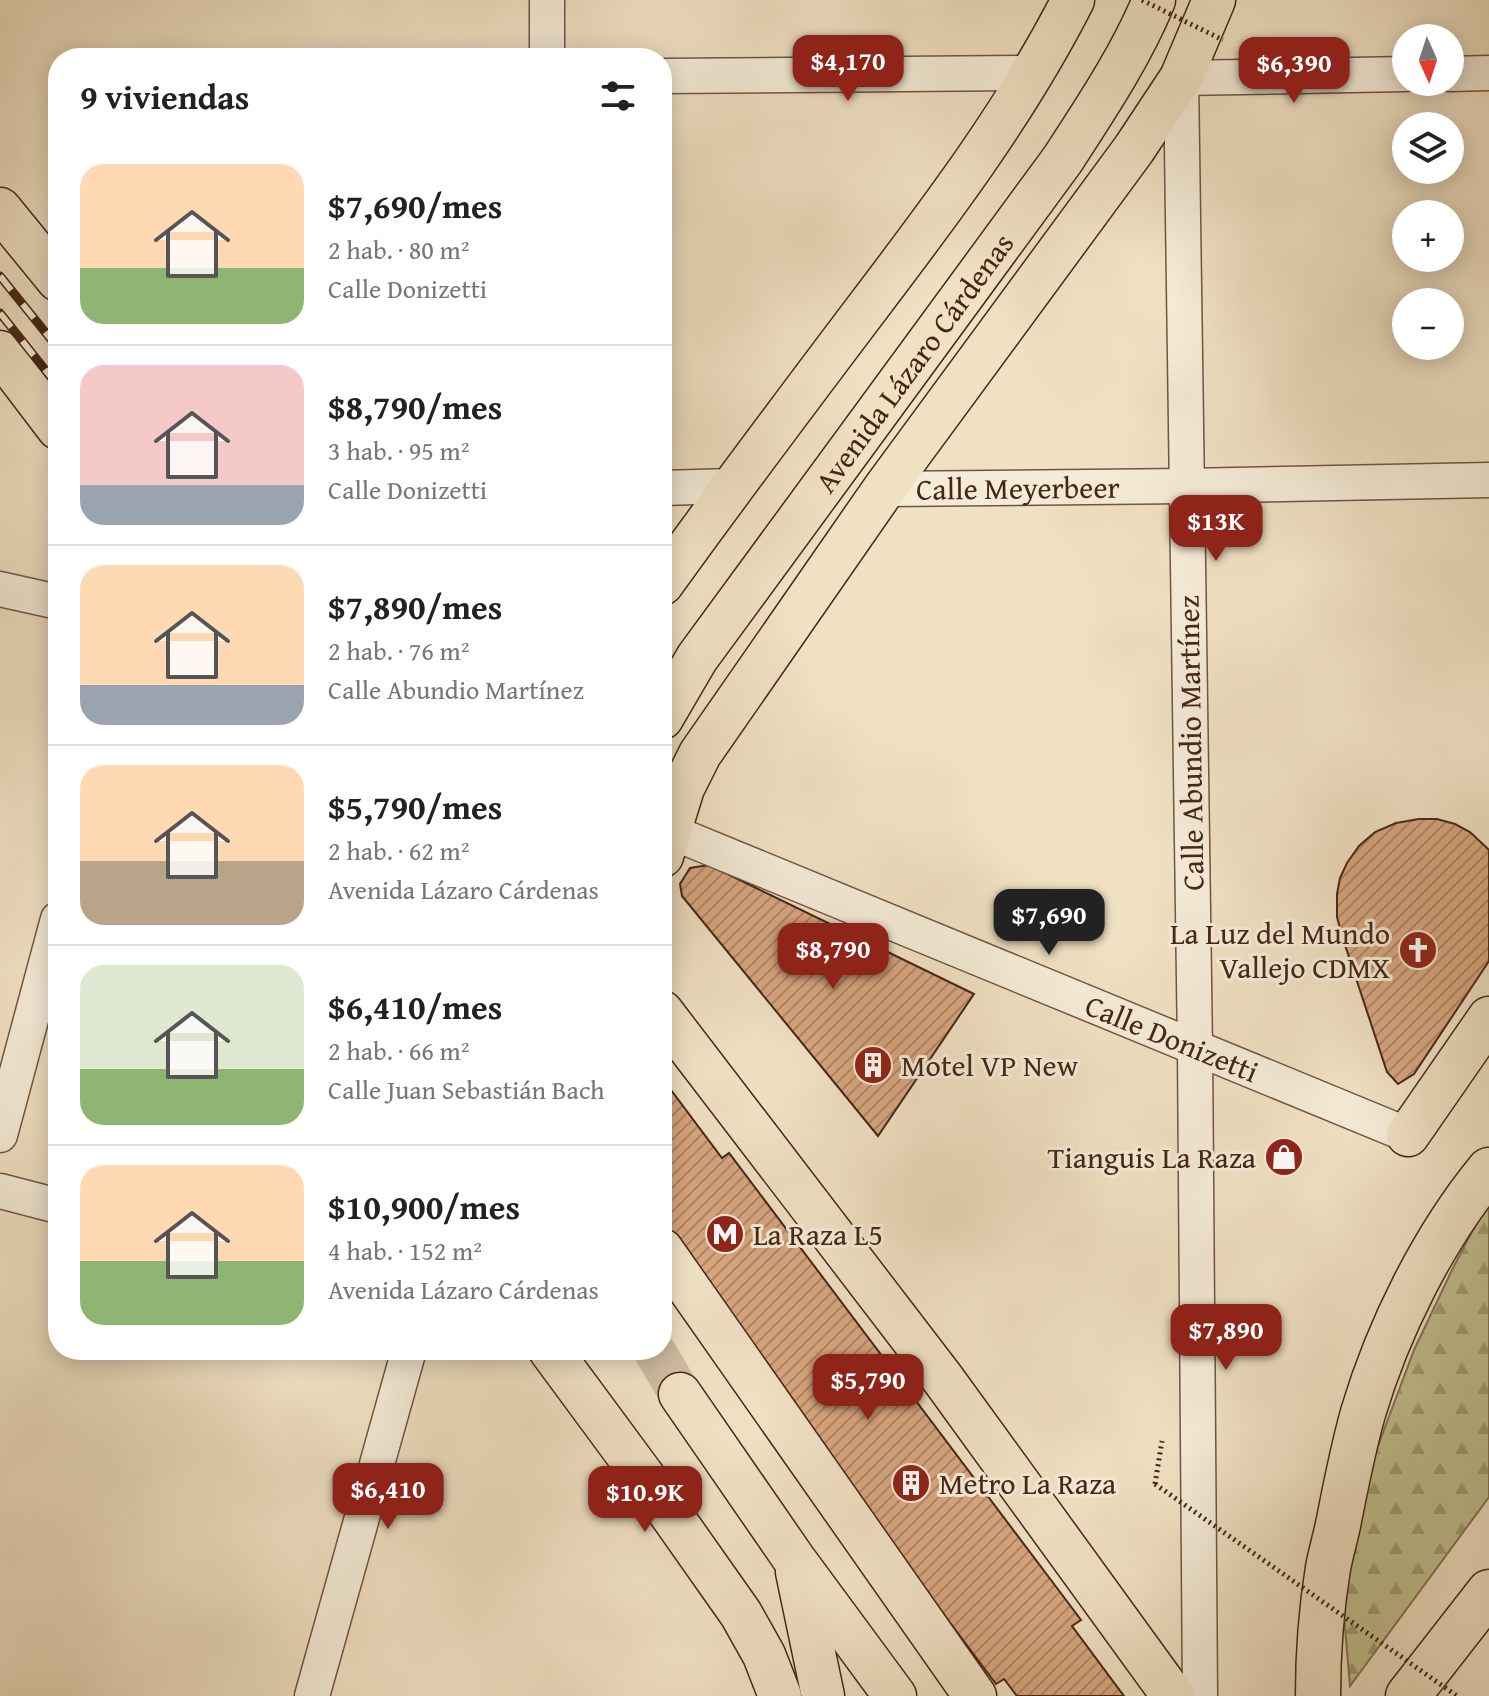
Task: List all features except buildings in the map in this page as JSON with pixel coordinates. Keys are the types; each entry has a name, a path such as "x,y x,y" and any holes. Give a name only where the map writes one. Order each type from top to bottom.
{"highway":[{"path":"1318,1696 1320,1637 1329,1564 1364,1411 1402,1311 1451,1223 1489,1170"},
{"path":"1408,1696 1489,1592"}],"main road":[{"path":"672,570 984,151 1033,73 1073,0"},
{"name":"Avenida Lázaro Cárdenas","path":"672,701 705,646 1063,159 1111,82 1154,0"},
{"path":"672,822 683,788 700,754 884,489 1134,149 1181,78 1214,0"},
{"path":"0,209 48,268"},
{"path":"0,352 48,415"},
{"path":"1408,1135 1489,1018"},
{"path":"672,1025 943,1379 1173,1696"},
{"path":"672,1264 975,1696"},
{"path":"557,1360 741,1614 764,1655 780,1696"},
{"path":"680,1394 794,1559 895,1696"},
{"path":"794,1559 823,1696"}],"street":[{"path":"547,0 547,48"},
{"path":"672,76 1033,73"},
{"path":"1464,74 1489,73"},
{"path":"1181,78 1392,74"},
{"name":"Calle Abundio Martínez","path":"1181,78 1195,1049 1200,1696"},
{"name":"Calle Meyerbeer","path":"884,489 1489,480"},
{"path":"672,488 732,486"},
{"path":"0,589 48,600"},
{"name":"Calle Donizetti","path":"672,846 1408,1135"},
{"path":"0,1135 48,956"},
{"path":"0,1191 48,1203"},
{"path":"312,1696 406,1360"}],"path":[{"path":"1142,0 1223,40"},
{"path":"1155,1484 1457,1696"}],"green space":[{"path":"1489,1199 1489,1497 1350,1686 1343,1605 1351,1518 1414,1350"}],"tunnel":[{"path":"660,1360 680,1394"}],"railway":[{"path":"0,276 48,336"},
{"path":"0,313 48,373"}],"place":[{"name":"La Luz del Mundo Vallejo CDMX","path":"1418,950"},
{"name":"Motel VP New","path":"873,1065"},
{"name":"Tianguis La Raza","path":"1284,1157"},
{"name":"La Raza L5","path":"725,1234"},
{"name":"Metro La Raza","path":"911,1483"}]}
